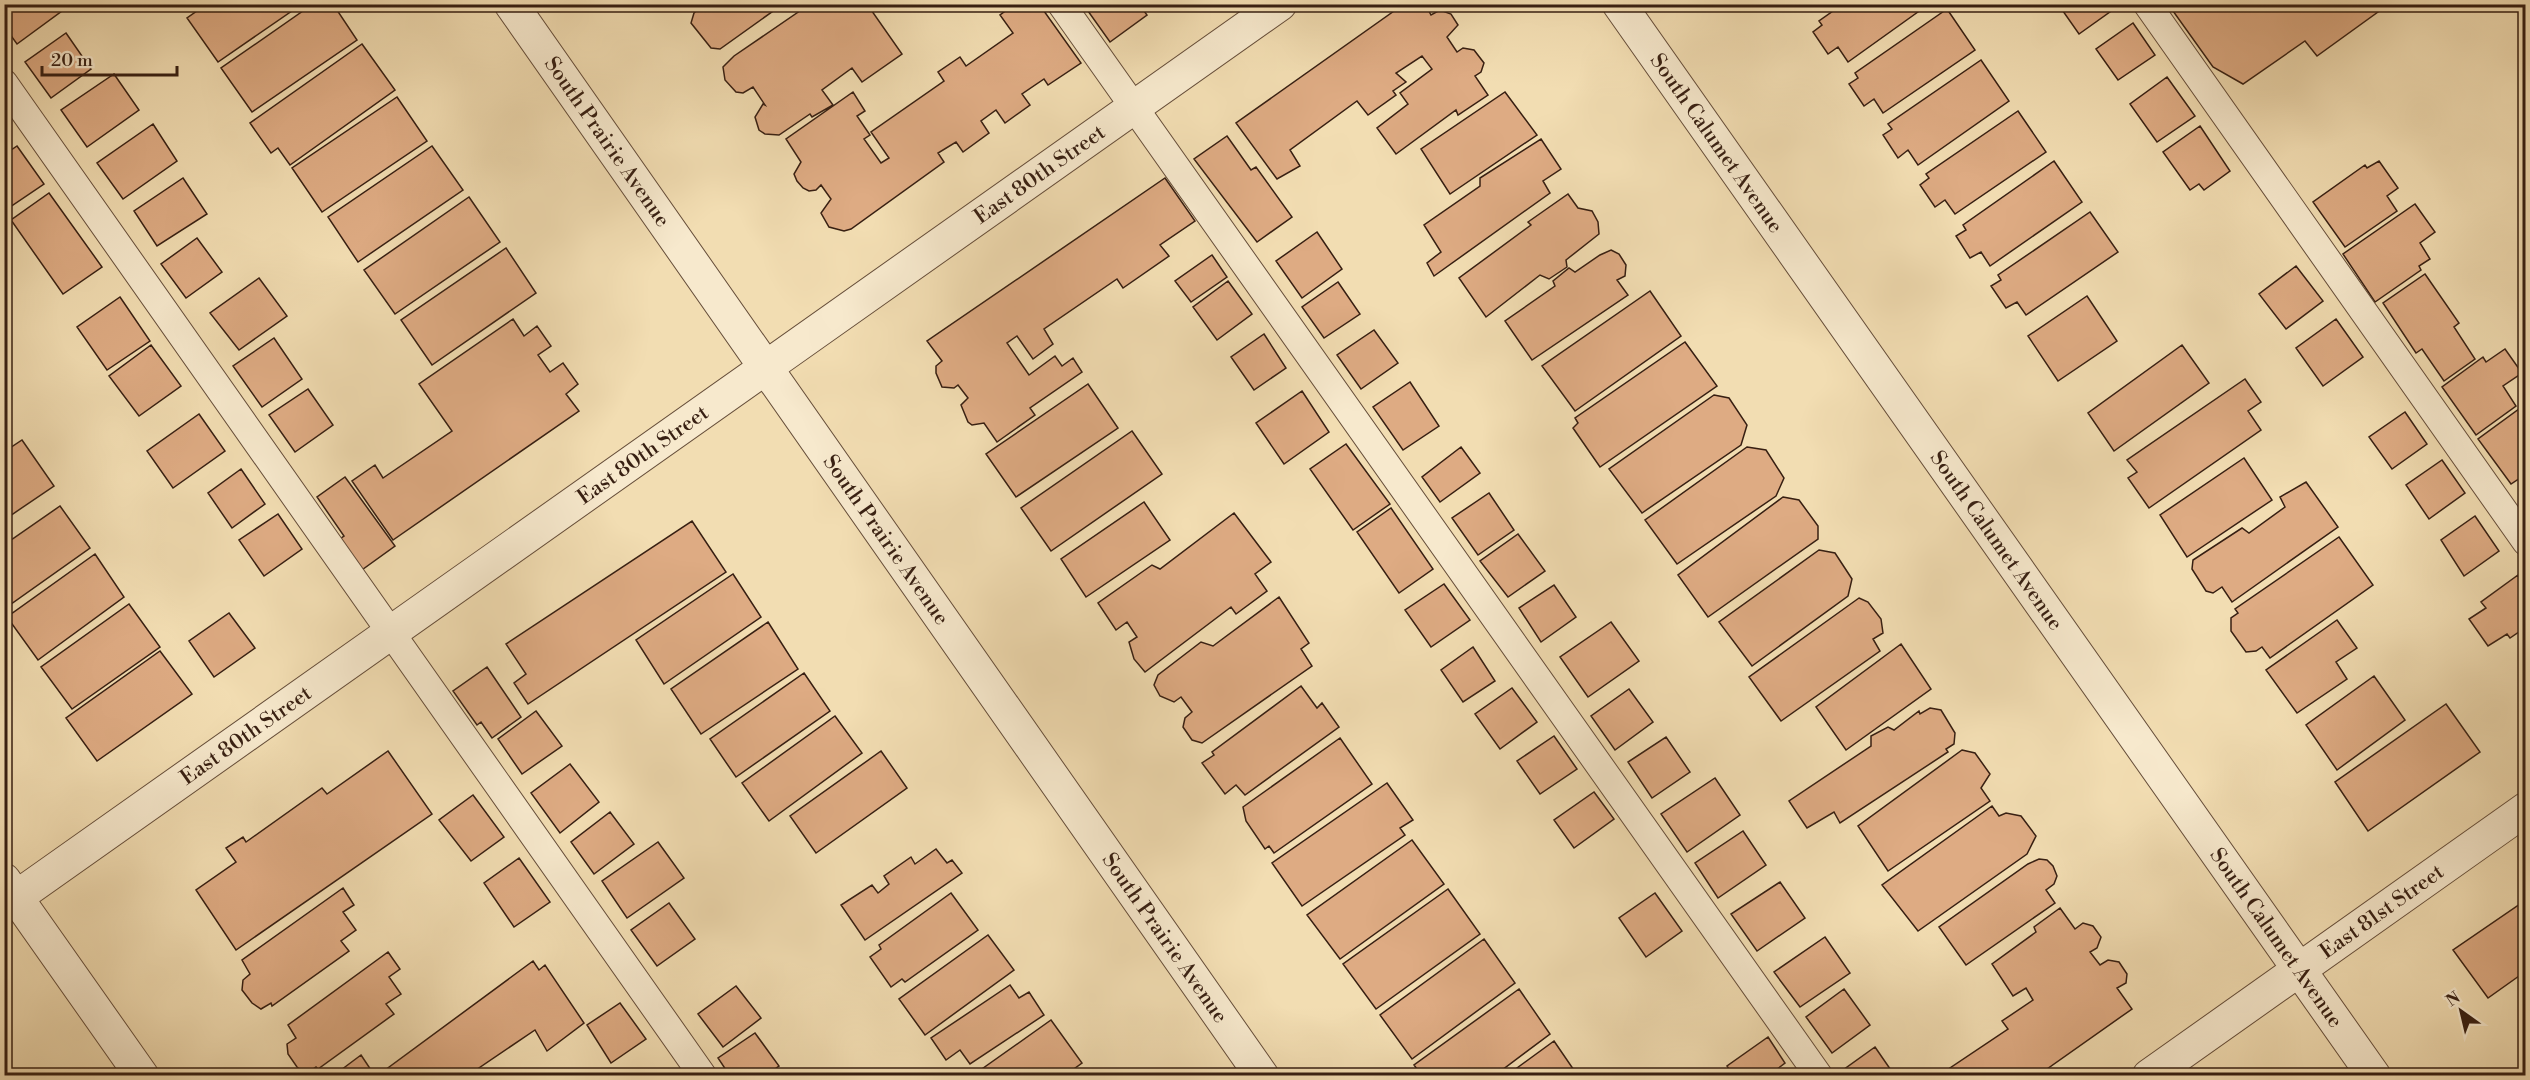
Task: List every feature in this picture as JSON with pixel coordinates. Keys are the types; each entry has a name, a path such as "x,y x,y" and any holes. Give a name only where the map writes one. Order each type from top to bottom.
{"street":[{"name":"South Prairie Avenue","path":"511,4 1262,1076"},
{"name":"East 80th Street","path":"9,894 392,632 1280,4"},
{"name":"South Calumet Avenue","path":"1619,4 2374,1076"},
{"name":"East 81st Street","path":"2149,1076 2526,809"},
{"path":"9,894 142,1076"}],"lane":[{"path":"1061,4 1819,1076"},
{"path":"2147,4 2526,542"},
{"path":"4,83 703,1076"}],"building":[{"path":"4,4 63,4 66,8 17,44 4,26"},
{"path":"207,4 302,4 218,62 187,18"},
{"path":"313,4 333,4 357,40 252,112 221,68"},
{"path":"704,4 783,4 720,49 711,48 691,23 694,13"},
{"path":"810,4 867,4 902,54 862,82 852,68 822,90 833,105 812,117 810,114 779,135 765,134 759,130 755,117 763,104 765,105 753,87 743,93 736,92 725,80 723,67 734,56"},
{"path":"1015,4 1039,4 1081,63 1048,85 1044,79 1022,94 1030,105 1005,123 996,110 981,121 989,133 963,152 956,142 938,153 944,162 851,229 844,231 829,227 821,213 831,199 821,185 816,190 809,191 797,181 794,174 801,162 786,139 853,92 865,111 857,116 870,135 864,139 881,163 889,158 871,132 944,81 938,72 960,57 966,66 1013,33 1000,15"},
{"path":"1083,4 1139,4 1147,15 1110,42"},
{"path":"1404,4 1425,4 1431,15 1440,10 1451,14 1458,25 1447,37 1457,52 1463,48 1474,50 1484,63 1481,72 1475,76 1488,95 1458,115 1456,110 1396,154 1377,128 1408,104 1400,93 1432,69 1422,56 1396,73 1406,82 1393,91 1396,95 1368,115 1357,101 1290,150 1300,166 1277,179 1236,123"},
{"path":"1843,4 1929,4 1848,62 1838,47 1828,54 1813,32 1822,25 1819,21"},
{"path":"2058,4 2111,4 2114,9 2079,34"},
{"path":"2168,4 2389,4 2317,56 2305,41 2243,84 2213,67"},
{"path":"1947,9 1975,50 1883,113 1874,99 1864,106 1849,84 1858,78 1855,73"},
{"path":"2133,23 2155,55 2118,80 2096,49"},
{"path":"66,33 91,69 51,98 25,62"},
{"path":"362,44 395,90 290,165 278,148 271,153 250,123"},
{"path":"1981,60 2009,101 1918,165 1908,150 1898,158 1883,135 1892,129 1888,124"},
{"path":"114,74 139,110 87,147 61,110"},
{"path":"2167,77 2195,116 2157,142 2130,104"},
{"path":"1505,92 1537,135 1450,194 1421,149"},
{"path":"397,97 427,141 322,212 292,168"},
{"path":"2018,111 2046,152 1955,214 1945,200 1935,207 1920,185 1929,178 1926,174"},
{"path":"153,124 177,161 123,199 97,163"},
{"path":"2200,126 2230,171 2204,190 2199,184 2190,190 2163,152"},
{"path":"1227,136 1251,170 1256,167 1292,217 1257,242 1194,159"},
{"path":"1541,139 1561,169 1543,181 1550,193 1434,276 1427,263 1441,252 1424,225 1480,186 1480,178"},
{"path":"17,146 44,184 4,211 4,155"},
{"path":"432,146 463,190 358,262 328,217"},
{"path":"2054,161 2082,202 1990,266 1981,252 1970,258 1956,236 1966,230 1963,225"},
{"path":"2379,161 2398,188 2387,196 2397,211 2345,247 2313,202 2365,165 2367,168"},
{"path":"183,178 207,214 157,246 134,211"},
{"path":"1165,178 1195,221 1160,245 1169,256 1123,288 1117,279 1044,329 1053,344 1033,359 1017,336 1007,343 1029,375 1055,356 1062,366 1073,358 1082,372 1030,408 1035,415 997,442 984,423 972,425 968,422 961,405 968,398 958,385 954,388 942,387 936,373 936,366 942,361 927,341"},
{"path":"49,193 102,267 63,294 11,220"},
{"path":"1568,194 1578,208 1592,211 1598,222 1599,234 1566,260 1567,267 1549,279 1540,275 1486,317 1459,278 1531,225 1528,222"},
{"path":"469,197 500,242 395,314 364,270"},
{"path":"2415,204 2435,232 2420,243 2430,259 2419,266 2421,270 2375,302 2343,254"},
{"path":"2090,212 2118,252 2026,315 2017,302 2006,308 1991,286 2001,280 1998,275"},
{"path":"1317,232 1342,269 1302,298 1276,261"},
{"path":"197,238 222,272 186,298 161,264"},
{"path":"506,248 536,293 432,365 401,320"},
{"path":"1611,250 1619,254 1626,265 1625,276 1617,280 1628,295 1532,360 1505,321 1555,286 1553,281 1569,268 1575,272"},
{"path":"1212,255 1227,277 1191,302 1175,281"},
{"path":"2296,266 2323,301 2286,329 2259,294"},
{"path":"2425,274 2459,323 2454,327 2475,359 2444,381 2422,349 2416,353 2383,303"},
{"path":"259,278 287,316 239,350 210,313"},
{"path":"1228,281 1252,314 1217,340 1193,307"},
{"path":"1338,282 1360,314 1324,338 1302,307"},
{"path":"1650,291 1681,336 1575,411 1542,366"},
{"path":"2087,296 2117,341 2058,381 2028,336"},
{"path":"120,297 150,341 107,370 77,327"},
{"path":"513,319 524,336 537,326 551,346 538,355 550,372 563,363 578,384 566,394 579,411 393,540 352,481 375,465 383,478 452,431 419,384"},
{"path":"2336,319 2363,357 2323,386 2296,348"},
{"path":"1374,330 1398,363 1361,389 1337,355"},
{"path":"1264,334 1286,368 1254,390 1231,357"},
{"path":"274,338 302,379 262,407 233,366"},
{"path":"1685,342 1717,386 1600,467 1573,428 1578,423 1575,418"},
{"path":"151,345 181,386 139,416 109,376"},
{"path":"2182,345 2209,383 2114,451 2088,413"},
{"path":"2505,349 2522,373 2503,386 2516,406 2476,435 2442,387 2483,357 2486,362"},
{"path":"2245,379 2261,402 2248,411 2261,430 2149,508 2128,478 2137,472 2127,460"},
{"path":"1410,382 1439,426 1403,450 1373,407"},
{"path":"1088,384 1118,428 1016,497 986,454"},
{"path":"308,389 333,425 295,452 269,415"},
{"path":"1302,391 1329,432 1284,464 1256,423"},
{"path":"1714,395 1729,398 1747,425 1741,445 1642,513 1609,469"},
{"path":"2526,408 2526,474 2511,484 2478,439 2519,409 2521,411"},
{"path":"2405,412 2427,444 2392,469 2369,437"},
{"path":"199,414 225,451 173,488 147,451"},
{"path":"1132,431 1162,474 1051,551 1021,508"},
{"path":"22,440 54,486 4,520 4,452"},
{"path":"1346,444 1390,504 1353,530 1310,469"},
{"path":"1461,447 1480,473 1440,502 1422,477"},
{"path":"1747,447 1766,450 1784,478 1776,496 1677,564 1645,520"},
{"path":"2244,458 2272,500 2187,557 2160,515"},
{"path":"2442,460 2465,493 2429,519 2406,485"},
{"path":"241,469 265,504 232,528 208,493"},
{"path":"345,477 395,546 359,572 337,541 344,536 317,497"},
{"path":"2306,482 2338,527 2232,602 2222,587 2213,593 2206,591 2192,569 2193,560 2242,528 2249,533 2285,507 2280,497"},
{"path":"1489,493 1514,530 1478,555 1452,518"},
{"path":"1783,497 1799,500 1818,526 1818,539 1708,617 1678,575"},
{"path":"1144,502 1170,540 1086,597 1061,559"},
{"path":"60,506 90,548 4,609 4,545"},
{"path":"1391,508 1433,569 1399,593 1357,532"},
{"path":"1234,513 1271,562 1255,574 1267,591 1236,614 1231,607 1145,672 1134,659 1129,642 1137,637 1127,622 1116,630 1098,603 1152,565 1160,569"},
{"path":"278,514 302,549 264,576 239,540"},
{"path":"2475,516 2499,551 2464,576 2441,540"},
{"path":"692,521 726,572 528,704 514,683 526,674 506,644"},
{"path":"1518,534 1545,571 1508,597 1480,561"},
{"path":"2339,537 2373,585 2270,658 2262,647 2256,651 2246,652 2231,631 2231,618 2238,613 2235,609"},
{"path":"1819,550 1835,553 1852,579 1848,596 1752,666 1719,622"},
{"path":"95,554 124,597 38,660 7,617"},
{"path":"733,574 761,617 664,684 636,640"},
{"path":"2518,575 2526,586 2526,627 2510,638 2507,634 2488,646 2469,619 2486,608 2481,602"},
{"path":"1444,584 1470,620 1431,647 1405,610"},
{"path":"1554,585 1576,617 1541,642 1519,608"},
{"path":"1279,597 1309,643 1301,649 1312,666 1202,743 1192,740 1183,727 1185,718 1192,712 1181,697 1174,702 1160,696 1154,685 1158,675 1201,642 1213,646"},
{"path":"1859,598 1868,602 1881,619 1883,633 1873,639 1880,651 1781,721 1749,677"},
{"path":"129,604 160,647 72,709 41,667"},
{"path":"229,613 255,648 214,677 189,641"},
{"path":"2337,620 2357,648 2336,662 2347,679 2297,713 2266,670"},
{"path":"768,622 798,669 701,734 671,689"},
{"path":"1611,622 1639,661 1588,697 1560,657"},
{"path":"1901,644 1931,689 1846,750 1816,707"},
{"path":"1473,647 1495,681 1463,702 1441,670"},
{"path":"160,651 192,694 97,761 66,718"},
{"path":"487,667 521,717 492,738 481,722 477,725 453,691"},
{"path":"804,673 830,711 736,777 710,739"},
{"path":"2374,676 2405,720 2337,770 2306,725"},
{"path":"1301,686 1317,708 1322,703 1339,727 1245,795 1236,785 1225,794 1202,763 1214,755 1212,752"},
{"path":"1512,688 1537,722 1500,749 1475,714"},
{"path":"1629,689 1653,722 1615,750 1591,716"},
{"path":"2446,704 2480,752 2368,831 2335,782"},
{"path":"1930,708 1941,710 1955,733 1954,744 1946,749 1948,752 1840,823 1834,812 1807,828 1789,801 1871,746 1871,736 1888,727 1894,730 1919,711 1920,714"},
{"path":"536,711 562,746 522,774 498,739"},
{"path":"835,716 862,753 769,821 742,783"},
{"path":"1554,736 1577,769 1540,794 1517,761"},
{"path":"1666,737 1690,772 1652,798 1628,762"},
{"path":"1340,738 1372,784 1274,853 1269,846 1265,849 1246,821 1243,807"},
{"path":"1962,750 1975,753 1990,774 1981,788 1990,801 1888,871 1858,826"},
{"path":"388,751 432,814 236,950 196,890 236,862 226,848 243,837 246,842 322,788 327,794"},
{"path":"881,751 907,788 816,853 790,816"},
{"path":"570,764 599,802 560,833 531,793"},
{"path":"1715,778 1740,815 1687,852 1661,814"},
{"path":"1387,783 1413,820 1400,828 1405,835 1302,906 1272,863"},
{"path":"1594,792 1614,819 1574,848 1554,820"},
{"path":"473,795 504,837 471,861 439,820"},
{"path":"1992,806 1999,816 2006,813 2021,816 2036,836 2027,854 1918,931 1882,885"},
{"path":"610,812 634,844 594,874 571,842"},
{"path":"1743,831 1766,865 1718,898 1695,863"},
{"path":"1412,840 1444,884 1340,959 1307,915"},
{"path":"658,842 684,878 627,918 602,881"},
{"path":"936,849 947,863 952,860 962,873 865,940 841,905 872,885 878,893 889,884 884,876 911,857 915,864"},
{"path":"519,858 550,902 514,927 484,883"},
{"path":"2039,859 2047,860 2053,866 2057,876 2054,884 2046,890 2055,903 1966,965 1939,927 2028,864"},
{"path":"1780,882 1805,918 1757,951 1731,914"},
{"path":"343,888 354,905 343,912 356,930 341,941 349,951 272,1006 271,1003 261,1009 252,1003 242,990 243,980 250,974 242,960"},
{"path":"1448,889 1480,934 1376,1009 1343,964"},
{"path":"951,893 978,930 905,982 902,979 891,987 870,957 881,949 879,945"},
{"path":"1655,893 1682,931 1646,957 1619,918"},
{"path":"2526,900 2526,959 2523,961 2526,971 2488,998 2453,950"},
{"path":"669,903 695,939 657,966 631,930"},
{"path":"2060,908 2075,929 2083,923 2093,926 2101,937 2097,948 2090,952 2100,965 2108,960 2119,962 2127,974 2126,983 2117,988 2132,1009 2037,1076 1938,1076 2008,1029 2002,1021 2033,1000 2026,988 2013,996 1992,964 2036,932 2034,927"},
{"path":"988,935 1014,970 925,1035 899,999"},
{"path":"1825,937 1850,973 1800,1007 1774,972"},
{"path":"1484,939 1515,983 1412,1059 1380,1015"},
{"path":"388,952 400,969 389,977 401,994 386,1004 394,1014 318,1069 316,1067 306,1074 297,1067 288,1054 287,1044 296,1038 288,1025"},
{"path":"533,961 539,970 545,965 584,1023 547,1051 535,1030 467,1076 377,1076"},
{"path":"1010,985 1019,998 1029,992 1044,1015 970,1064 960,1050 946,1060 931,1038"},
{"path":"736,986 761,1018 723,1047 698,1014"},
{"path":"1519,989 1550,1034 1494,1076 1422,1076 1414,1065"},
{"path":"1844,989 1870,1025 1832,1053 1806,1017"},
{"path":"620,1003 646,1039 611,1063 587,1025"},
{"path":"1051,1020 1082,1063 1064,1076 972,1076"},
{"path":"755,1033 779,1066 765,1076 730,1076 718,1058"},
{"path":"1768,1037 1785,1063 1768,1076 1733,1076 1727,1066"},
{"path":"1554,1041 1578,1076 1506,1076"},
{"path":"1875,1047 1895,1076 1847,1076 1843,1070"},
{"path":"361,1055 375,1076 333,1076"}]}
